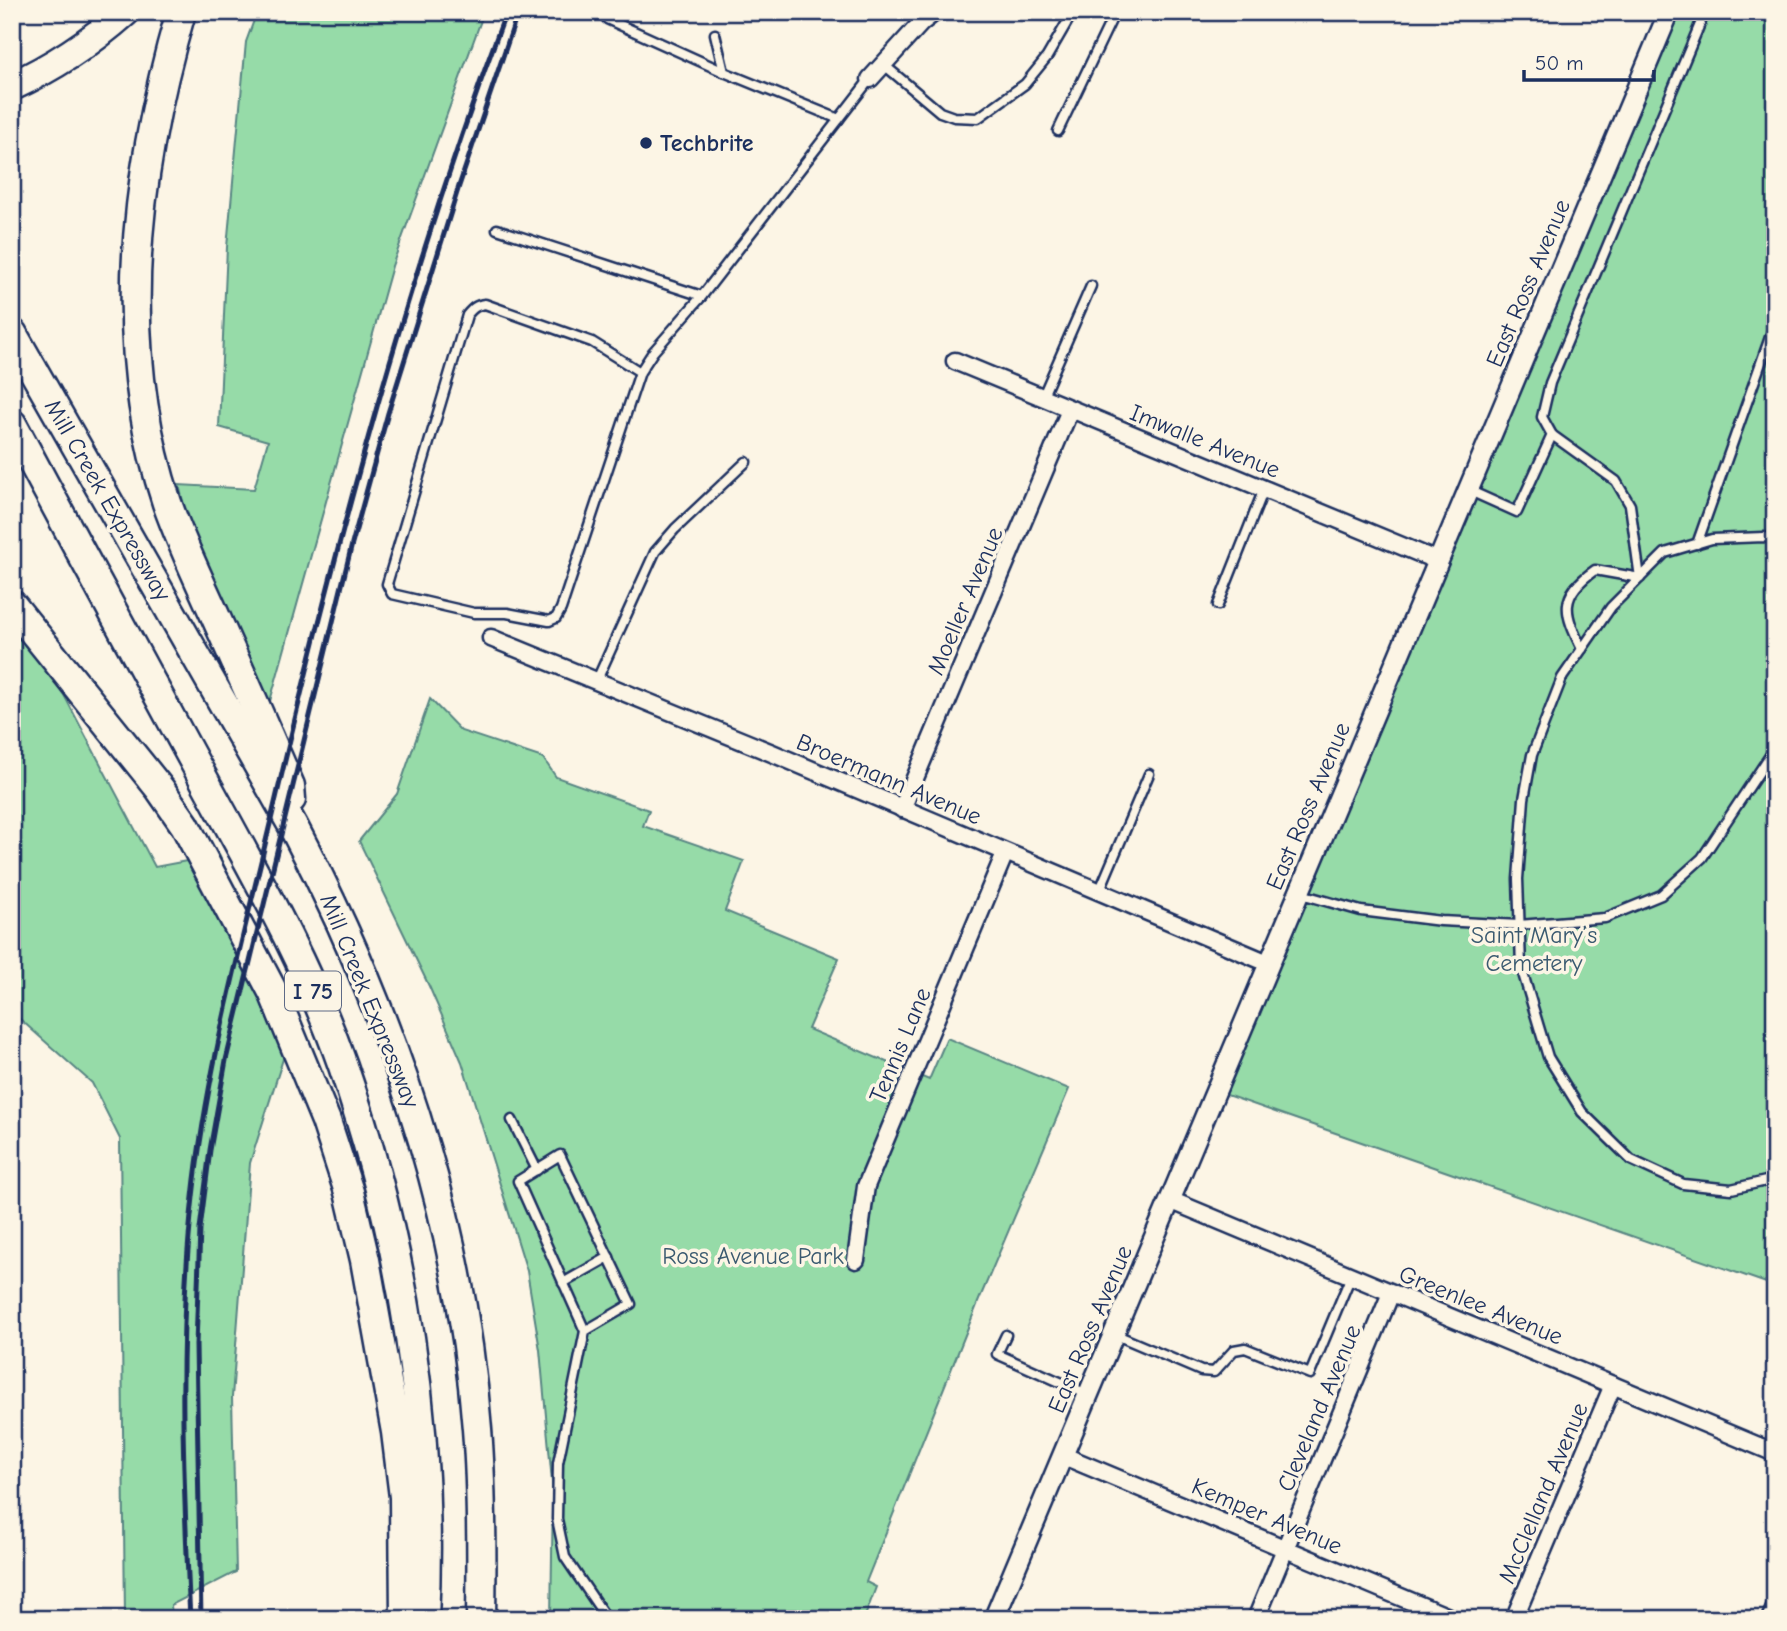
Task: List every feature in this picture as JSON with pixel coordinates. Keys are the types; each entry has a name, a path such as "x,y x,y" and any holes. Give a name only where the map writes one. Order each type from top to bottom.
{"highway":[{"path":"12,86 37,75 71,54 125,12"},
{"path":"181,12 157,105 145,173 138,242 136,301 139,380 167,503 290,786 293,826"},
{"name":"Mill Creek Expressway","path":"12,333 293,826 326,888 386,1027 406,1082 443,1216 470,1362 482,1507 481,1619"},
{"name":"Mill Creek Expressway","path":"12,424 289,938 343,1067 370,1155 392,1241 416,1378 424,1472 424,1619"},
{"path":"12,605 160,789 185,825 273,992 326,1121 349,1192 365,1261 396,1432 404,1497 405,1619"}],"street":[{"path":"870,79 921,23 935,12"},
{"name":"East Ross Avenue","path":"994,1619 1669,12"},
{"name":"Imwalle Avenue","path":"955,361 1438,561"},
{"name":"Moeller Avenue","path":"902,809 1070,410"},
{"name":"Broermann Avenue","path":"491,638 1268,963"},
{"name":"Tennis Lane","path":"856,1260 866,1186 1006,853"},
{"name":"Greenlee Avenue","path":"1170,1200 1775,1453"},
{"name":"Cleveland Avenue","path":"1256,1619 1391,1293"},
{"name":"McClelland Avenue","path":"1514,1619 1613,1385"},
{"name":"Kemper Avenue","path":"1064,1456 1453,1619"},
{"path":"1770,1619 1775,1608"}],"lane":[{"path":"883,64 940,112 954,117 978,118 1025,84 1047,57 1073,12"},
{"path":"1058,131 1115,12"},
{"path":"1640,578 1630,505 1616,481 1552,435 1542,417 1550,383 1705,12"},
{"path":"607,19 724,72 839,119"},
{"path":"715,34 724,72"},
{"path":"640,372 592,342 485,304 478,304 473,308 467,315 387,584 392,594 474,613 507,613 550,621 556,618 640,372 653,352 702,296 870,79"},
{"path":"497,229 702,296"},
{"path":"1042,398 1091,286"},
{"path":"1697,544 1775,323"},
{"path":"1468,490 1517,512 1552,435"},
{"path":"596,682 655,552 675,529 746,462"},
{"path":"1218,605 1264,489"},
{"path":"1775,539 1764,537 1712,540 1665,553 1611,607 1562,678 1532,755 1524,799 1518,879 1521,967 1548,1056 1582,1112 1631,1160 1684,1184 1731,1189 1775,1179"},
{"path":"1582,649 1568,620 1569,598 1578,582 1595,570 1640,578"},
{"path":"1298,893 1361,911 1441,921 1520,925 1605,918 1661,895 1702,858 1775,748"},
{"path":"1099,892 1149,774"},
{"path":"512,1120 537,1170"},
{"path":"585,1331 631,1304 560,1155 518,1181 585,1331 558,1463 557,1519 565,1557 607,1619"},
{"path":"563,1283 609,1257"},
{"path":"1114,1334 1201,1371 1214,1372 1234,1350 1245,1348 1310,1374 1351,1276"},
{"path":"1006,1335 997,1354 1089,1395"}],"green space":[{"path":"257,12 484,12 392,266 267,712 201,576 179,485 254,489 268,441 219,427 227,247 246,42"},
{"name":"Saint Mary’s Cemetery","path":"1669,12 1775,12 1775,1286 1215,1091"},
{"path":"12,621 64,695 155,867 219,855 295,1021 250,1163 232,1397 236,1572 171,1605 172,1619 125,1619 120,1139 92,1083 12,1012"},
{"name":"Ross Avenue Park","path":"430,699 461,731 543,758 556,777 649,810 643,826 744,861 725,911 839,958 808,1029 929,1080 947,1038 1069,1089 979,1300 866,1582 876,1587 864,1619 551,1619 553,1493 540,1350 527,1271 462,1062 429,986 359,841 397,794"}],"railway":[{"path":"190,1619 183,1355 188,1250 207,1099 298,706 377,406 438,208 506,12"},
{"path":"201,1619 196,1345 200,1229 210,1150 226,1060 352,544 388,413 459,186 518,12"}],"place":[{"name":"Techbrite","path":"646,143"}]}
